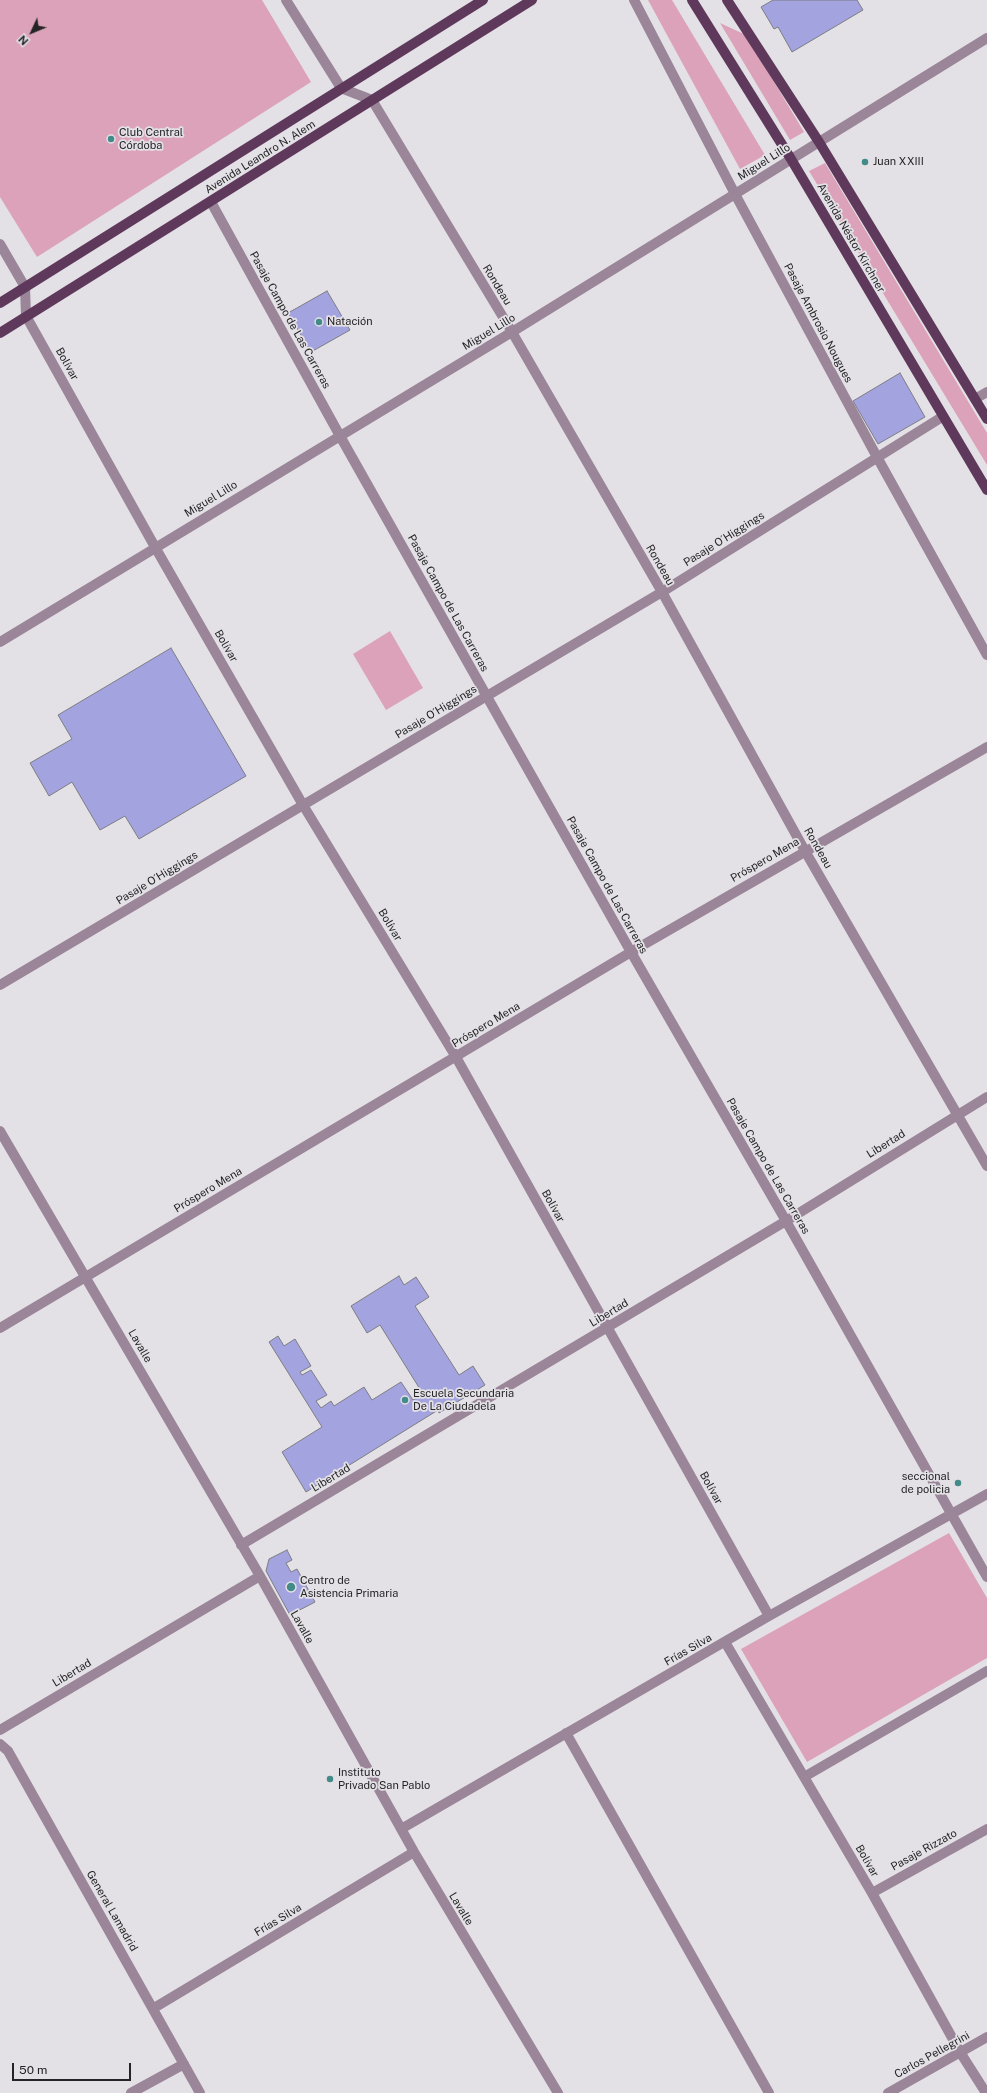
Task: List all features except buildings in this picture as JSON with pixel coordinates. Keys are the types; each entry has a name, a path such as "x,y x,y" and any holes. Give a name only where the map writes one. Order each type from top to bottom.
{"main road":[{"name":"Avenida Leandro N. Alem","path":"0,303 483,0"},
{"name":"Avenida Leandro N. Alem","path":"0,333 532,0"},
{"name":"Avenida Néstor Kirchner","path":"692,0 792,160 987,490"},
{"name":"Avenida Néstor Kirchner","path":"727,0 819,142 987,419"}],"street":[{"path":"286,0 341,88 372,100"},
{"name":"Pasaje Ambrosio Nougues","path":"634,0 735,194 877,457 987,654"},
{"name":"Miguel Lillo","path":"0,642 512,332 987,38"},
{"name":"Rondeau","path":"372,100 512,332 662,592 805,851 987,1166"},
{"name":"Pasaje Campo de Las Carreras","path":"211,202 340,436 631,952 786,1221 987,1577"},
{"name":"Bolívar","path":"0,244 25,287 26,316 155,547 303,805 456,1056 769,1616"},
{"path":"975,399 987,392"},
{"name":"Pasaje O´Higgings","path":"0,985 662,592 942,416"},
{"name":"Próspero Mena","path":"0,1328 631,952 987,747"},
{"name":"Libertad","path":"241,1545 786,1221 987,1096"},
{"name":"Lavalle","path":"0,1132 260,1576 414,1852 558,2093"},
{"name":"Frías Silva","path":"401,1829 769,1616 987,1494"},
{"name":"Libertad","path":"0,1730 260,1576"},
{"name":"Bolívar","path":"725,1642 872,1893 960,2052 986,2093"},
{"path":"804,1777 987,1671"},
{"path":"566,1733 769,2093"},
{"name":"General Lamadrid","path":"0,1744 8,1751 154,2008 200,2093"},
{"name":"Pasaje Rizzato","path":"872,1893 987,1829"},
{"name":"Frías Silva","path":"154,2008 414,1852"},
{"name":"Carlos Pellegrini","path":"888,2093 987,2037"},
{"path":"131,2093 184,2064"}],"shaded area":[{"name":"Club Central Córdoba","path":"0,0 262,0 311,82 37,257 0,197"},
{"path":"648,0 672,0 765,155 740,169"},
{"path":"720,23 746,35 804,132 790,140"},
{"path":"825,163 987,433 987,465 809,171"},
{"path":"390,631 423,688 386,710 353,654"},
{"path":"949,1533 987,1598 987,1658 807,1762 741,1649"}],"place":[{"name":"Club Central Córdoba","path":"111,139"},
{"name":"Juan XXIII","path":"865,162"},
{"name":"Natación","path":"319,322"},
{"name":"Escuela Secundaria De La Ciudadela","path":"405,1400"},
{"name":"seccional de policia","path":"958,1483"},
{"name":"Centro de Asistencia Primaria","path":"291,1587"},
{"name":"Instituto Privado San Pablo","path":"330,1779"}]}
